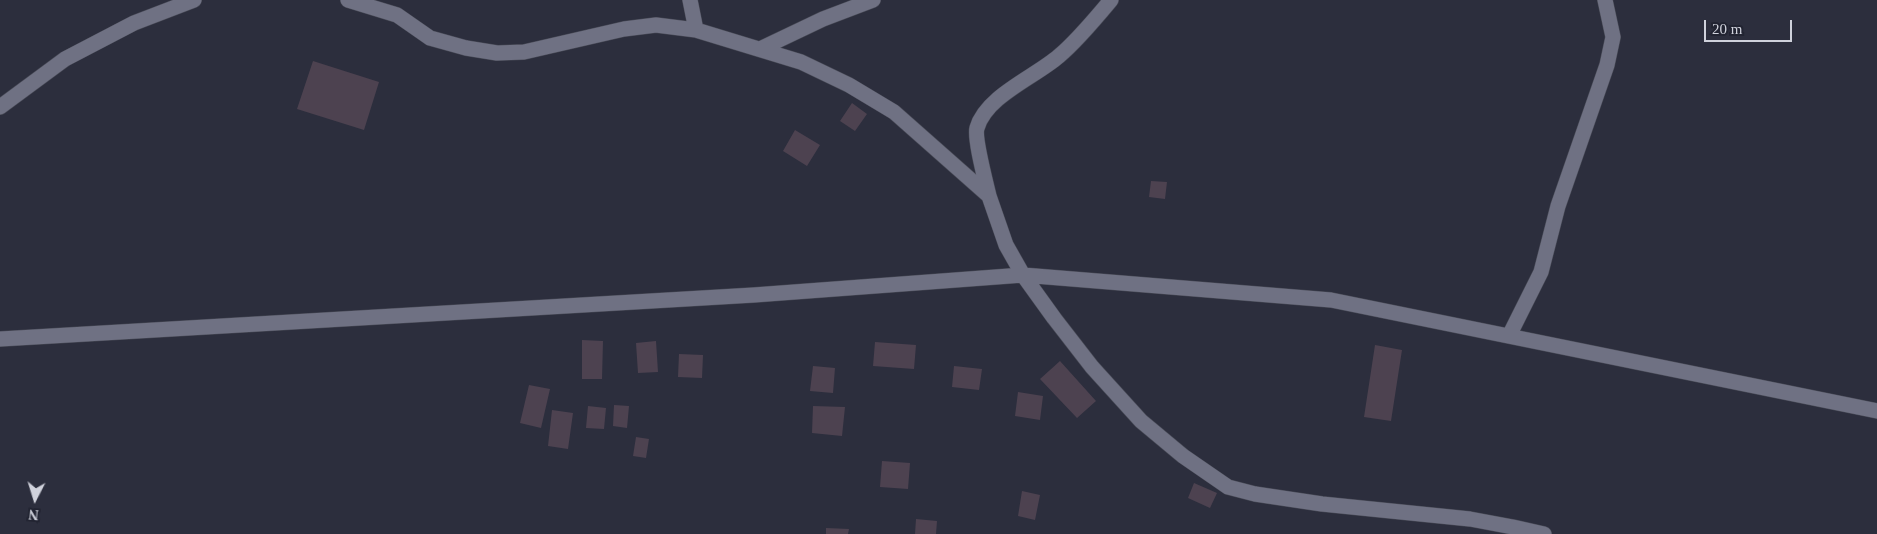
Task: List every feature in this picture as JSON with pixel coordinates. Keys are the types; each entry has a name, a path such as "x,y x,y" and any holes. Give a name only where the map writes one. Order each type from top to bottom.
{"street":[{"path":"0,107 65,59 134,23 194,0"},
{"path":"348,0 397,15 430,38 466,48 498,53 524,52 624,29 656,25 696,30 760,48 801,62 849,85 894,112 989,196"},
{"path":"690,0 696,30"},
{"path":"760,48 823,19 873,0"},
{"path":"1111,0 1060,56 989,108 981,118 976,130 989,196 1006,245 1024,276 1092,366 1141,421 1183,456 1228,487 1255,494 1322,504 1470,519 1513,526 1544,534"},
{"path":"1509,336 1541,272 1558,206 1608,64 1613,37 1605,0"},
{"path":"0,339 744,296 1024,276 1330,300 1877,411"}],"building":[{"path":"313,61 379,82 364,130 297,109"},
{"path":"852,103 867,114 855,131 840,121"},
{"path":"795,130 820,145 807,166 783,151"},
{"path":"1151,181 1167,182 1165,199 1149,197"},
{"path":"582,340 603,341 602,379 582,379"},
{"path":"656,341 658,372 638,373 636,343"},
{"path":"875,342 916,345 914,369 873,366"},
{"path":"1375,345 1402,350 1391,421 1364,417"},
{"path":"679,354 703,355 702,378 678,377"},
{"path":"1060,361 1096,401 1077,418 1040,379"},
{"path":"813,366 835,368 833,393 810,391"},
{"path":"954,366 982,369 979,390 952,387"},
{"path":"529,385 550,389 541,428 520,423"},
{"path":"1018,392 1043,396 1040,420 1015,416"},
{"path":"614,405 629,406 627,428 613,426"},
{"path":"588,406 606,408 604,429 586,428"},
{"path":"813,406 845,407 842,436 812,433"},
{"path":"552,410 573,413 568,449 548,446"},
{"path":"636,437 649,439 646,458 633,456"},
{"path":"882,461 910,463 908,489 880,487"},
{"path":"1194,483 1217,493 1210,508 1188,498"},
{"path":"1022,491 1040,495 1035,520 1018,516"},
{"path":"916,519 937,521 936,534 915,534"},
{"path":"826,528 849,529 848,534 826,534"}]}
